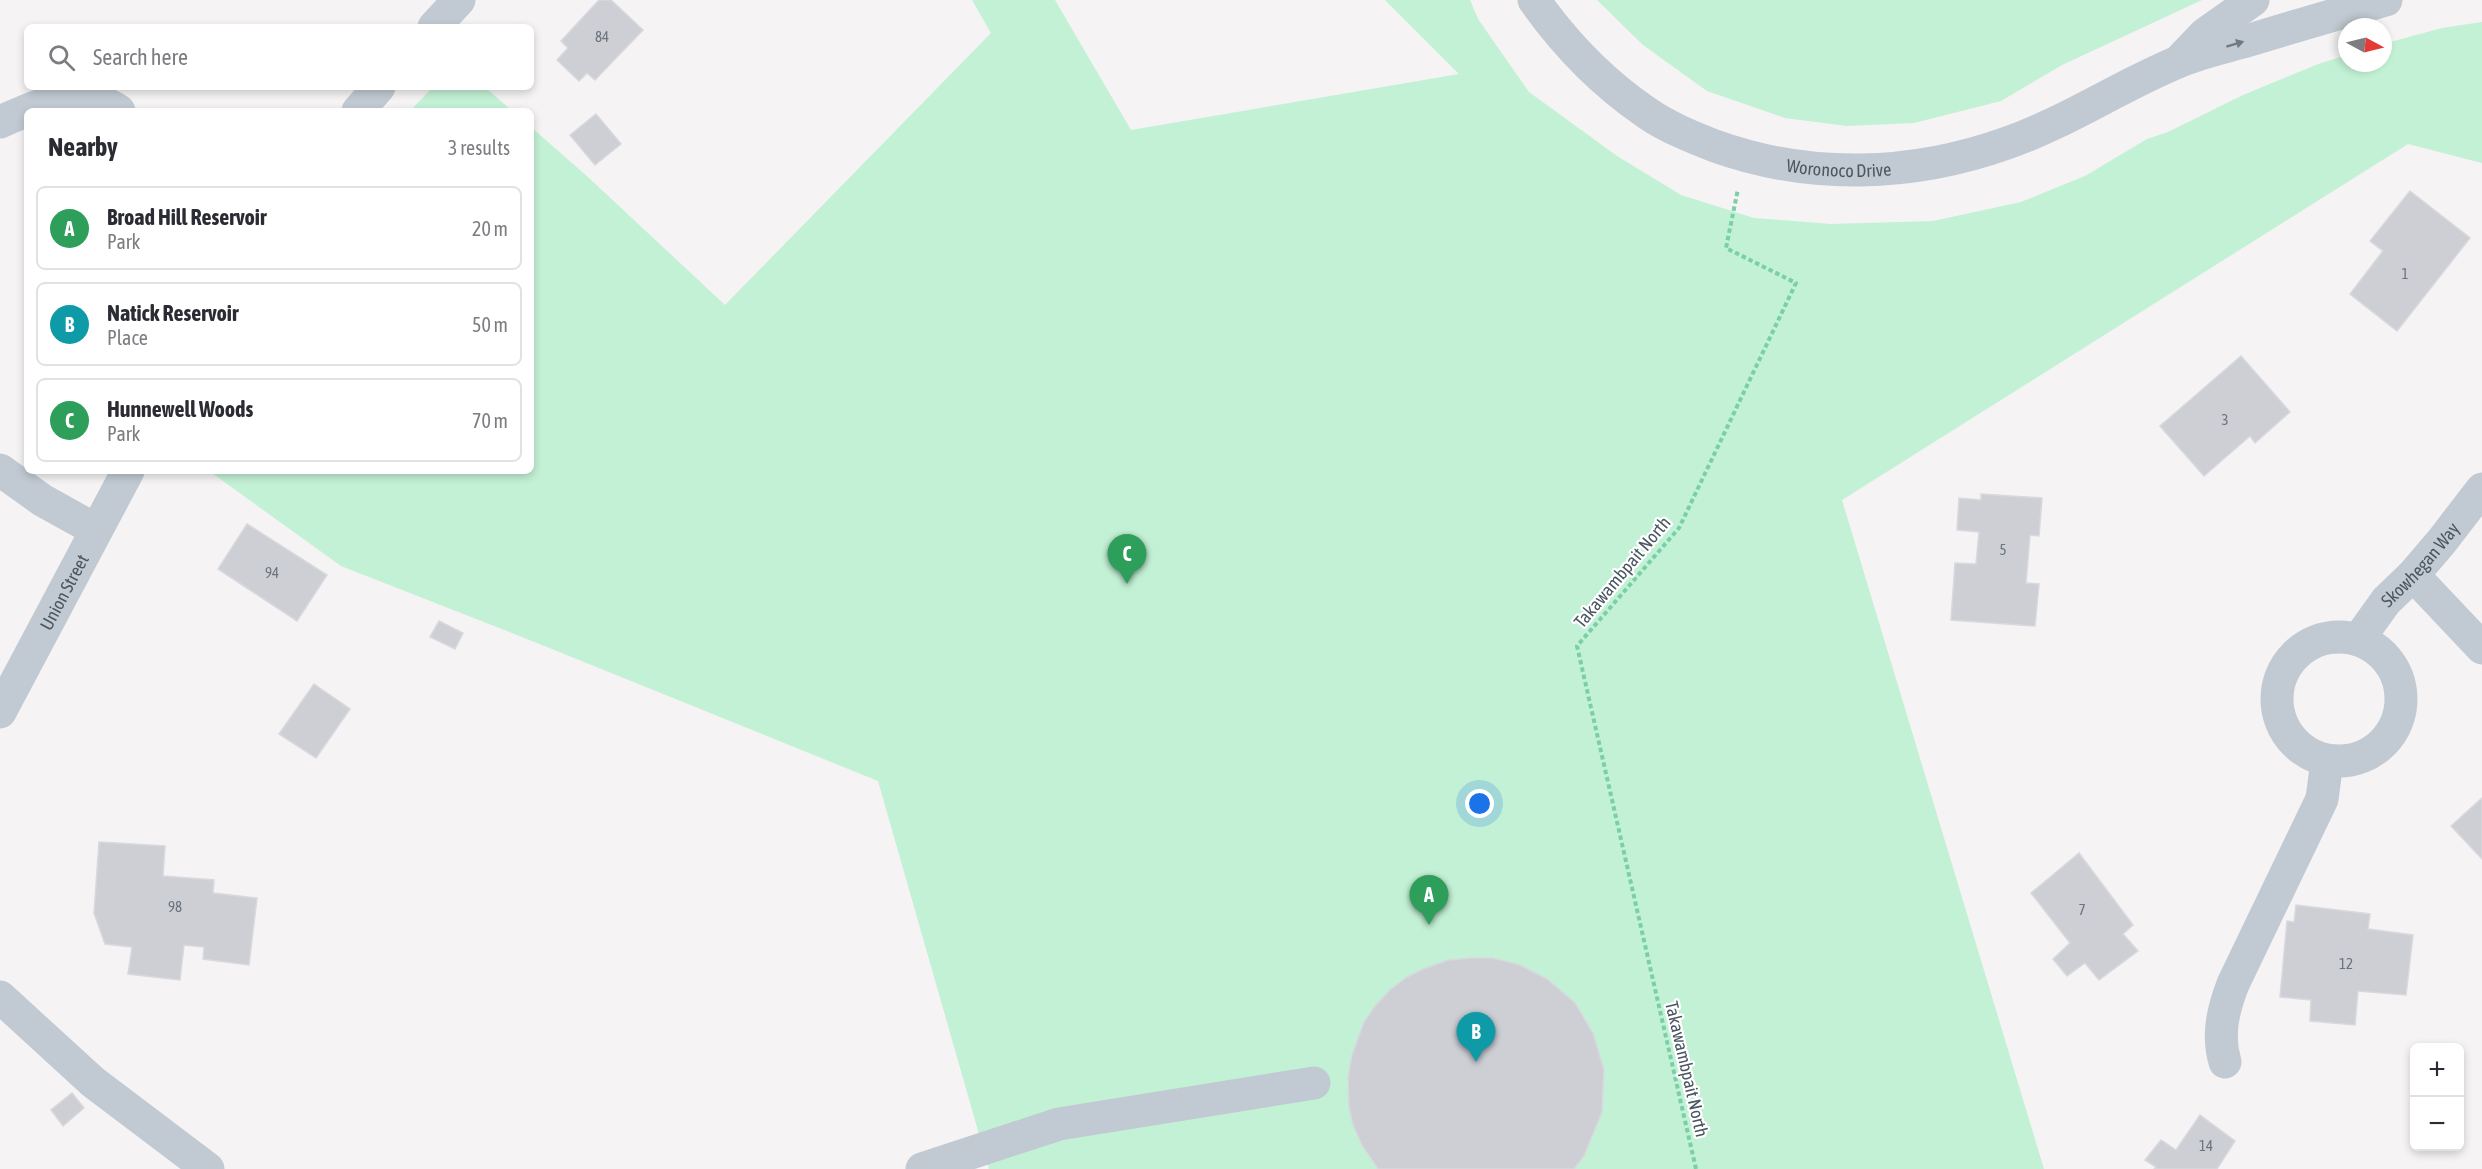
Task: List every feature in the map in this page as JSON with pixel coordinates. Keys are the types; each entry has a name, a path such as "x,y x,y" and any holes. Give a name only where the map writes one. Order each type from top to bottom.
{"street":[{"path":"437,24 459,0"},
{"name":"Woronoco Drive","path":"1534,0 1577,53 1612,86 1649,115 1691,137 1745,156 1798,168 1850,171 1901,168 1955,158 2006,144 2053,125 2179,61 2386,0"},
{"name":"Woronoco Drive","path":"2179,61 2205,34 2253,0"},
{"path":"361,108 376,90"},
{"path":"33,108 69,97 94,99 113,108"},
{"path":"0,122 24,112"},
{"path":"0,470 42,500 96,530"},
{"name":"Union Street","path":"0,712 126,474"},
{"name":"Skowhegan Way","path":"2358,640 2386,601 2413,575 2482,489"},
{"path":"2413,575 2482,648"},
{"path":"2338,637 2358,640 2379,653 2395,673 2400,689 2400,706 2396,723 2382,744 2361,758 2344,761 2327,760 2304,751 2287,733 2277,710 2278,686 2288,663 2302,649 2319,640 2338,637"},
{"path":"2225,1062 2221,1034 2223,1011 2233,984 2322,798 2327,760"},
{"path":"0,997 93,1082 208,1169"},
{"path":"922,1169 1059,1124 1314,1083"}],"path":[{"name":"Takawambpait North","path":"1696,1169 1577,646 1679,528 1796,283 1726,248 1745,156"}],"green space":[{"path":"972,0 1055,0 1131,130 1459,74 1385,0 1470,0 1478,19 1529,92 1617,156 1681,195 1754,218 1831,224 1933,221 2021,202 2085,176 2147,139 2168,132 2243,95 2321,63 2338,58 2338,72 2392,72 2392,42 2442,28 2482,22 2482,163 2408,144 1842,500 2044,1169 989,1169 878,781 341,566 213,474 534,474 534,130 725,305 991,33"},
{"path":"1597,0 2202,0 2062,65 2001,101 1914,123 1847,126 1785,118 1707,91 1643,45"},
{"path":"430,90 488,90 509,108 413,108"}],"building":[{"path":"599,0 611,0 643,30 595,80 587,73 579,81 557,60 568,48 561,41"},
{"path":"596,114 621,144 595,165 570,135"},
{"path":"2410,191 2470,238 2397,331 2350,294 2383,251 2370,241"},
{"path":"2241,356 2290,412 2255,443 2250,436 2204,476 2160,426"},
{"path":"1981,494 2042,498 2039,536 2030,535 2026,583 2039,584 2035,626 1951,620 1955,563 1976,564 1979,532 1957,530 1959,498 1981,500"},
{"path":"247,524 327,575 297,621 218,569"},
{"path":"439,621 463,633 455,649 430,637"},
{"path":"314,684 350,709 316,758 279,734"},
{"path":"2482,798 2482,859 2451,826"},
{"path":"99,842 165,846 163,876 214,880 213,893 257,898 249,965 203,959 204,947 184,945 180,980 128,974 132,947 105,944 94,913"},
{"path":"2079,853 2133,925 2123,934 2138,951 2099,980 2085,963 2067,976 2053,959 2070,943 2031,893"},
{"path":"2296,905 2370,914 2368,929 2413,935 2406,995 2358,991 2355,1025 2310,1021 2311,1000 2280,997 2287,921 2294,922"},
{"path":"1493,958 1520,965 1547,979 1575,1003 1593,1033 1604,1070 1602,1112 1584,1156 1574,1169 1378,1169 1362,1145 1353,1125 1349,1107 1348,1077 1352,1055 1364,1022 1391,989 1407,977 1448,960"},
{"path":"72,1093 84,1108 63,1126 51,1110"},
{"path":"2200,1115 2235,1141 2217,1169 2154,1169 2156,1167 2145,1160 2161,1140 2176,1150"}],"place":[{"name":"Hunnewell Woods","path":"1127,584"},
{"name":"Broad Hill Reservoir","path":"1429,925"},
{"name":"Natick Reservoir","path":"1476,1062"}]}
